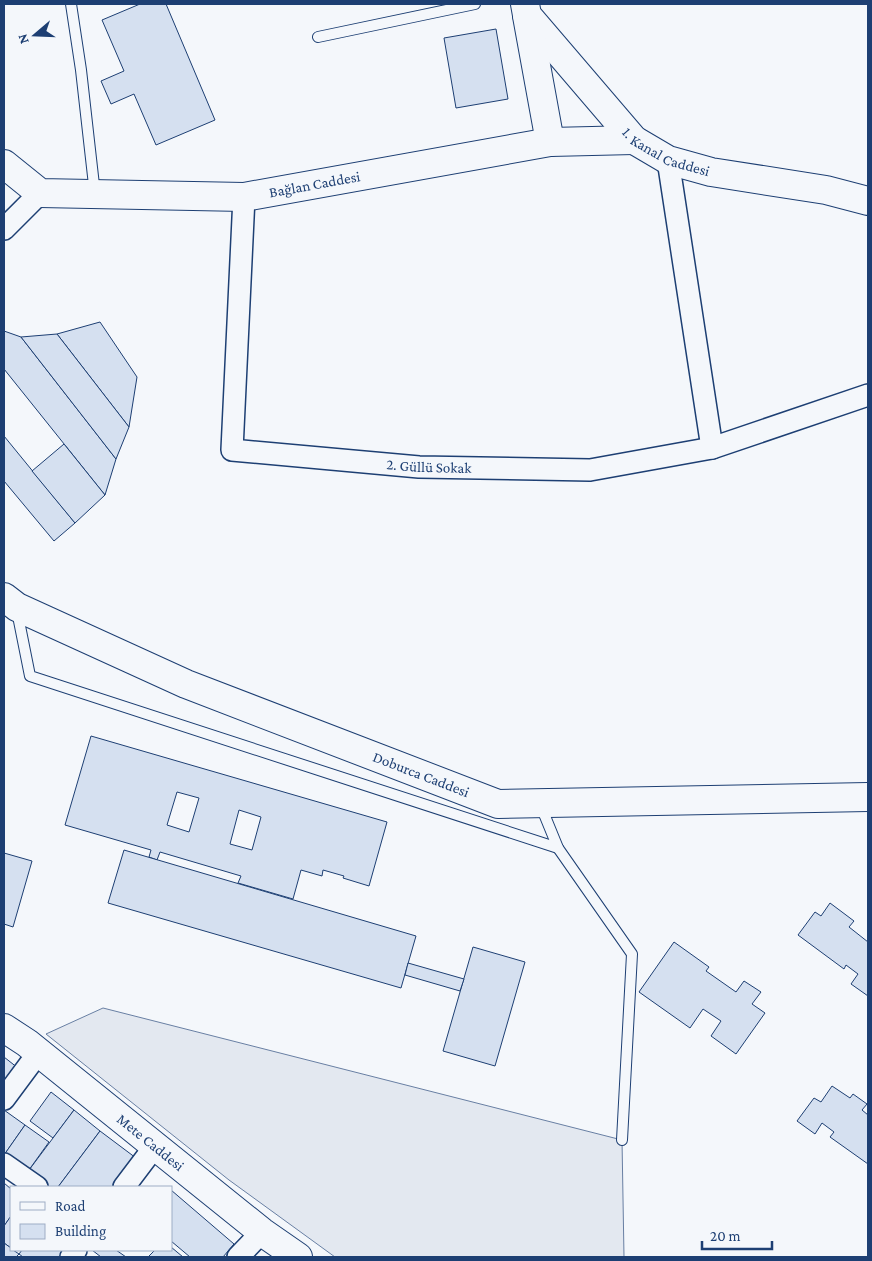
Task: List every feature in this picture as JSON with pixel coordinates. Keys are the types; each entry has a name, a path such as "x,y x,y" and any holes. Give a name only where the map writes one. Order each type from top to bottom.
{"main road":[{"name":"1. Kanal Caddesi","path":"526,9 634,140 668,160 711,172 826,190 868,201"},
{"path":"526,9 550,142"},
{"name":"Bağlan Caddesi","path":"40,193 244,197 550,142 634,140"},
{"path":"4,164 40,193"},
{"name":"Doburca Caddesi","path":"10,602 186,684 498,804 868,797"},
{"name":"Mete Caddesi","path":"4,1028 27,1043 262,1232 298,1257"}],"street":[{"path":"668,160 712,448"},
{"path":"4,229 40,193"},
{"name":"2. Güllü Sokak","path":"244,197 232,450 419,467 590,470 712,448 868,395"},
{"path":"4,1099 30,1064"},
{"path":"125,1186 155,1146"},
{"path":"4,1164 36,1186"},
{"path":"238,1257 262,1232"}],"lane":[{"path":"71,4 81,70 95,195"},
{"path":"318,37 475,4"},
{"path":"10,602 30,676 558,848"},
{"path":"540,804 558,848 632,954 622,1140"}],"shaded area":[{"path":"103,1008 622,1140 624,1257 335,1257 229,1180 46,1034"}],"building":[{"path":"140,4 166,4 215,120 156,145 134,94 111,104 101,81 124,71 102,20"},
{"path":"496,29 508,99 456,108 444,38"},
{"path":"100,322 137,377 129,427 57,334"},
{"path":"4,331 21,337 116,459 105,495 4,369"},
{"path":"57,334 129,427 116,459 21,337"},
{"path":"4,436 75,523 54,541 4,481"},
{"path":"64,444 105,495 75,523 32,471"},
{"path":"91,736 387,822 369,886 323,870 322,876 301,870 293,899 238,883 241,876 160,852 157,860 149,857 151,850 65,825","holes":["177,792 199,798 189,832 167,825","239,810 261,817 252,850 230,844"]},
{"path":"124,850 416,936 401,988 108,903"},
{"path":"4,853 32,861 13,927 4,924"},
{"path":"830,903 854,921 849,927 868,942 868,996 851,984 858,974 846,965 844,969 798,935 815,912 821,916"},
{"path":"674,942 709,967 706,971 736,992 744,981 761,992 752,1004 765,1013 736,1054 711,1036 721,1021 703,1009 690,1028 639,992"},
{"path":"473,947 525,962 495,1066 443,1051"},
{"path":"408,963 464,979 460,991 405,975"},
{"path":"4,1057 23,1072 4,1097"},
{"path":"832,1086 850,1098 853,1094 867,1104 862,1110 868,1115 868,1164 830,1137 834,1132 822,1123 815,1134 797,1121 814,1098 821,1102"},
{"path":"51,1092 74,1110 53,1138 30,1121"},
{"path":"4,1110 25,1125 4,1155"},
{"path":"74,1110 100,1131 59,1186 43,1186 26,1174"},
{"path":"25,1125 49,1142 26,1174 4,1155"},
{"path":"100,1131 136,1158 115,1186 59,1186"},
{"path":"4,1183 10,1188 10,1217 4,1226"},
{"path":"172,1191 234,1244 223,1257 190,1257 172,1242"},
{"path":"10,1217 10,1247 4,1243 4,1226"},
{"path":"4,1243 10,1247 10,1251 19,1254 16,1257 4,1257"},
{"path":"172,1248 183,1257 148,1257 154,1251 172,1251"},
{"path":"21,1251 70,1251 65,1257 23,1257 19,1254"},
{"path":"93,1251 117,1251 126,1257 101,1257"}]}
